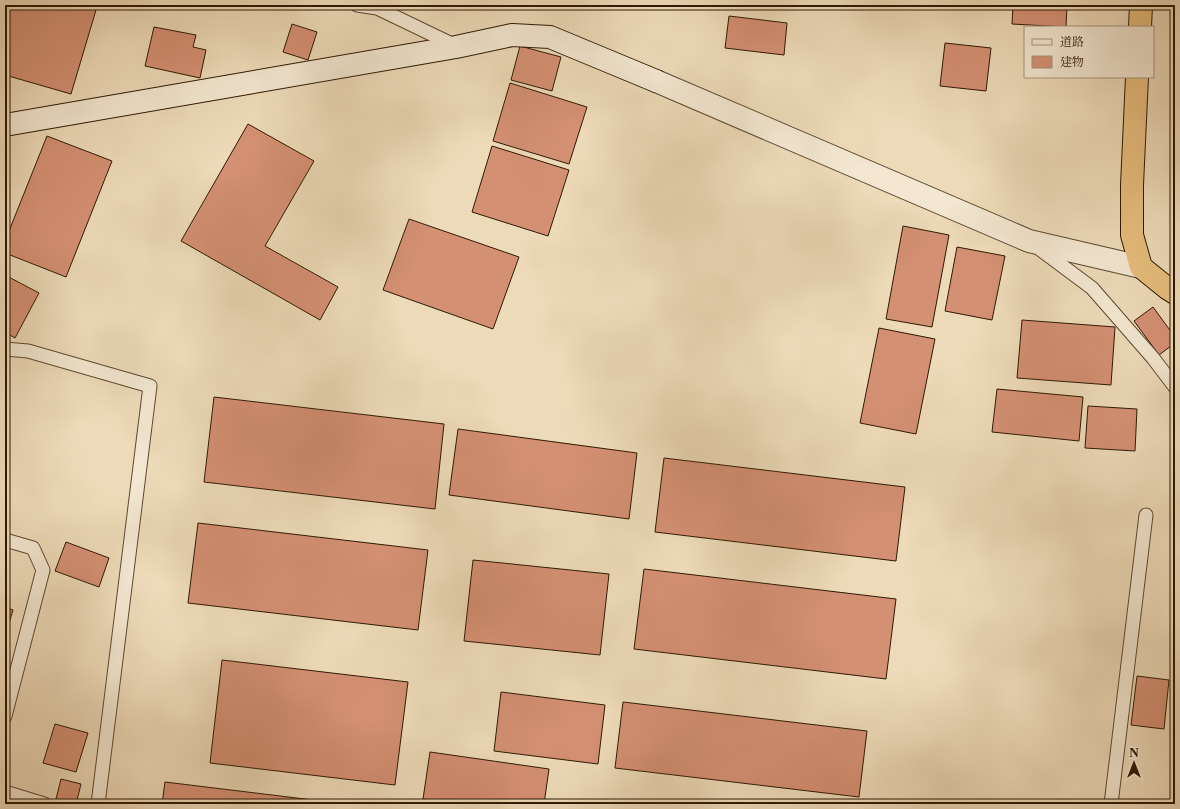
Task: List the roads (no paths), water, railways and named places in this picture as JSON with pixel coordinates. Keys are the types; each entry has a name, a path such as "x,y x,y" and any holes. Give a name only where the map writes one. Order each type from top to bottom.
{"highway":[{"path":"1140,26 1141,5"},
{"path":"1137,78 1132,185 1132,235 1141,267 1175,293"}],"street":[{"path":"5,126 456,47 512,35 550,37 1029,241 1141,267"}],"lane":[{"path":"357,5 377,8 456,47"},
{"path":"1029,241 1092,288 1153,358 1175,387"},
{"path":"5,349 28,351 150,386 98,804"},
{"path":"1111,804 1146,515"},
{"path":"5,540 33,548 43,570 5,716"},
{"path":"5,792 44,804"}]}
